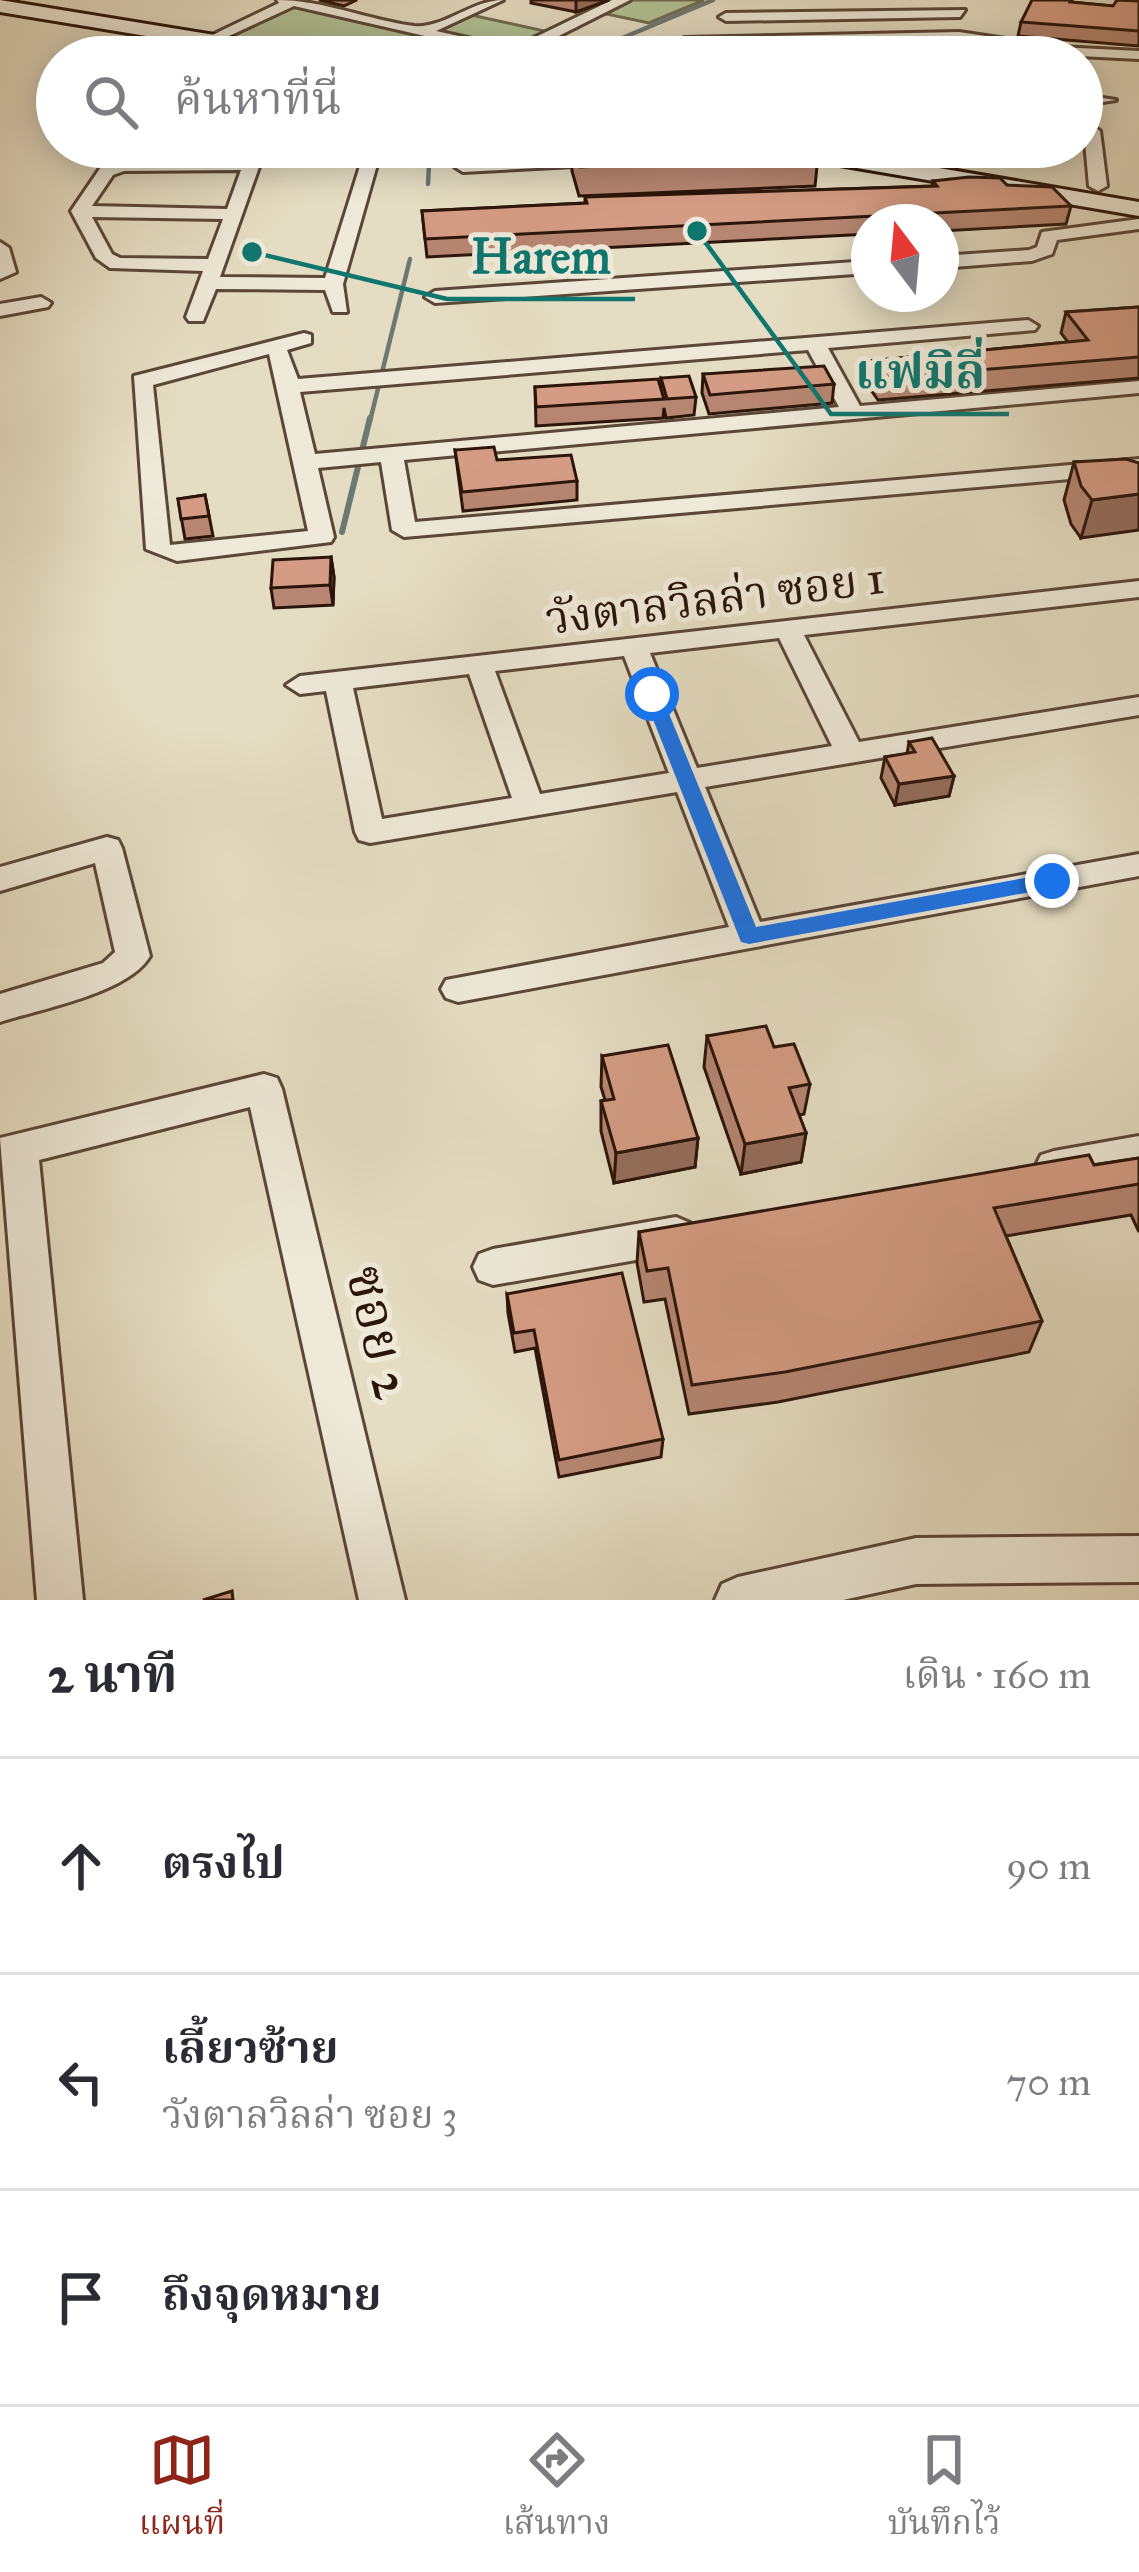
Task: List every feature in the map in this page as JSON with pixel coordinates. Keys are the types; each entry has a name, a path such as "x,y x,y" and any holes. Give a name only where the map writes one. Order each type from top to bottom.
{"main road":[{"path":"0,6 183,36"},
{"path":"0,16 120,36"},
{"path":"897,168 1139,208"},
{"path":"989,168 1139,193"}],"street":[{"path":"208,36 289,0 444,36"},
{"path":"339,11 367,0"},
{"path":"423,31 496,0"},
{"path":"550,36 623,0"},
{"path":"694,36 757,0"},
{"path":"727,17 958,7 959,36"},
{"path":"1103,58 1139,56"},
{"path":"1103,100 1108,100"},
{"path":"80,212 107,171 117,168"},
{"path":"196,317 251,168"},
{"path":"340,308 333,284 368,168"},
{"path":"1096,168 1098,186"},
{"path":"921,190 972,181"},
{"path":"80,212 105,258 117,264 333,284"},
{"path":"80,212 231,214"},
{"path":"959,261 1032,255 1046,250 1049,236 1139,224"},
{"path":"0,248 3,273"},
{"path":"435,297 851,268"},
{"path":"0,310 41,304"},
{"path":"289,386 1028,326"},
{"path":"274,347 289,386 322,537 177,554 158,549 142,381 304,339"},
{"path":"815,344 854,414"},
{"path":"307,462 1139,387"},
{"path":"371,456 404,530 1139,466"},
{"name":"วังตาลวิลล่า ซอย 1","path":"299,685 480,668 1139,589"},
{"path":"789,632 850,753"},
{"path":"635,650 749,936"},
{"path":"480,668 530,808"},
{"path":"338,681 370,832 1139,706"},
{"path":"0,879 106,848 133,956 115,972 0,1008"},
{"path":"458,989 1139,865"},
{"name":"ซอย 2","path":"10,1151 264,1089 382,1600"},
{"path":"10,1151 61,1600"},
{"path":"1024,1173 1139,1152"},
{"path":"493,1268 724,1226"},
{"path":"740,1600 916,1561 1139,1559"}],"green space":[{"path":"633,0 704,0 649,23 606,14"},
{"path":"294,4 431,36 226,36"},
{"path":"471,15 549,32 541,36 451,36 430,31"}],"building":[{"path":"1032,0 1113,6 1117,0 1139,1 1139,31 1021,22"},
{"path":"1000,178 1007,185 1052,187 1071,206 959,212 959,204 851,204 851,217 425,239 422,211 587,203 585,197 937,186 933,181"},
{"path":"1139,307 1139,357 881,378 869,361 1088,340 1066,312"},
{"path":"824,366 834,384 710,395 703,374"},
{"path":"689,376 696,397 667,399 661,378"},
{"path":"658,379 664,399 536,407 535,387"},
{"path":"494,447 497,460 571,455 577,481 462,492 455,450"},
{"path":"1126,459 1139,463 1139,494 1092,500 1081,486 1074,462"},
{"path":"205,495 209,516 181,519 178,499"},
{"path":"331,557 330,585 271,588 273,560"},
{"path":"932,738 954,776 899,784 885,757 915,752 909,742"},
{"path":"766,1026 774,1047 794,1044 810,1084 789,1088 806,1133 745,1144 707,1036"},
{"path":"668,1045 698,1138 616,1153 601,1101 614,1099 602,1056"},
{"path":"1089,1155 1094,1165 1139,1158 1139,1184 994,1208 1042,1321 785,1372 692,1385 668,1268 647,1271 639,1232"},
{"path":"622,1273 663,1439 559,1460 534,1330 514,1333 507,1294"},
{"path":"232,1591 233,1600 203,1600"}],"waterway":[{"path":"627,36 713,0"},
{"path":"428,184 429,168"},
{"path":"370,421 410,259"},
{"path":"342,532 370,418"}],"place":[{"name":"แฟมิลี่","path":"697,231"},
{"name":"Harem","path":"252,252"}],"route":[{"path":"652,694 749,936 1052,881"}]}
